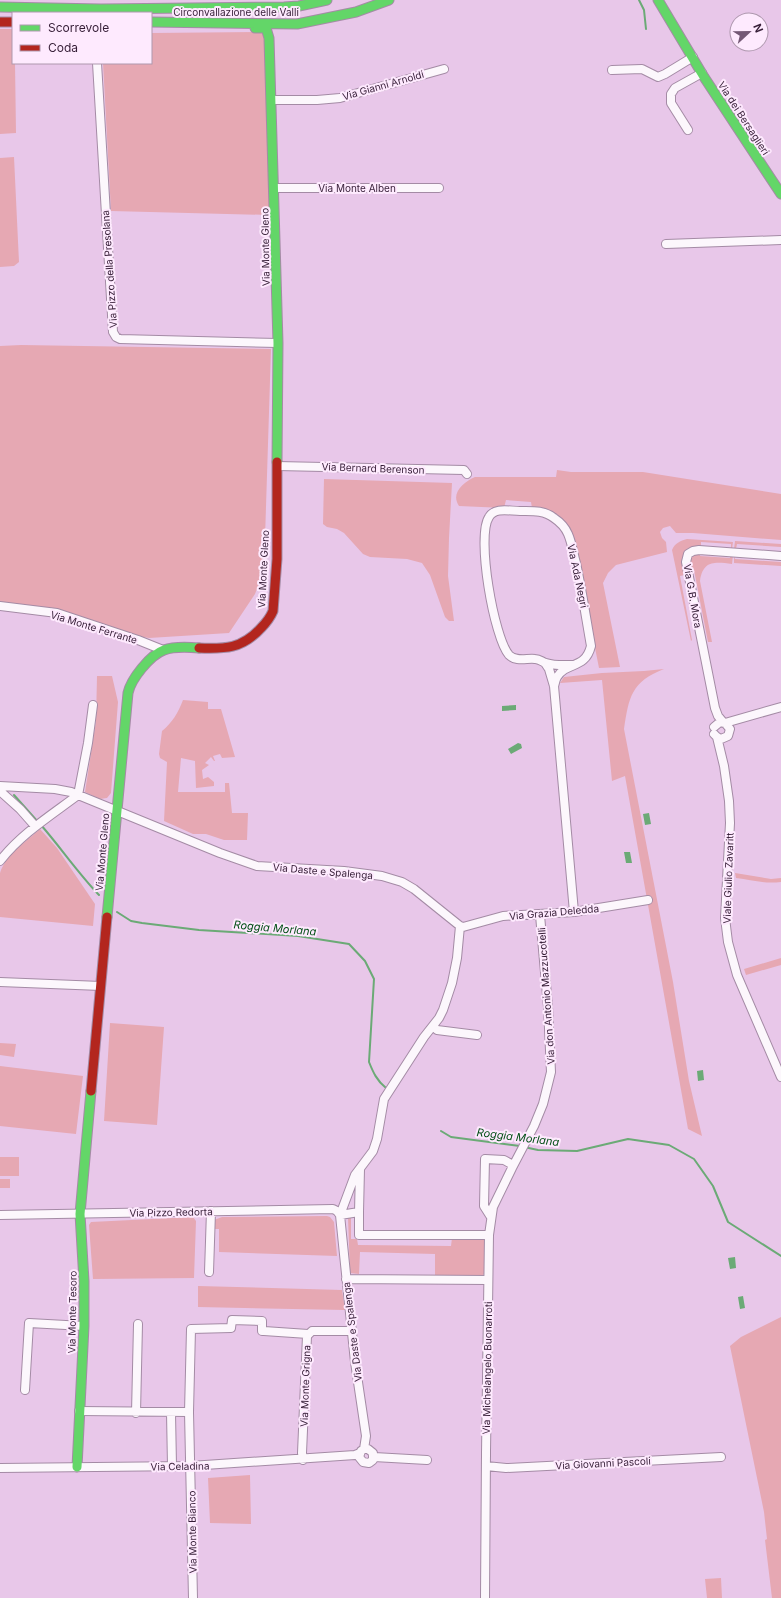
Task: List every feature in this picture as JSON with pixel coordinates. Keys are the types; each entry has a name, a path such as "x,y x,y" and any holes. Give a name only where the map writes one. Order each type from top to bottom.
{"main road":[{"path":"241,7 268,0"},
{"name":"Circonvallazione delle Valli","path":"0,7 101,8 299,6 327,0"},
{"name":"Circonvallazione delle Valli","path":"152,22 297,24 356,12 389,0"},
{"name":"Via dei Bersaglieri","path":"658,0 702,73 781,194"},
{"path":"0,22 12,22"},
{"path":"152,28 164,22"},
{"name":"Via Monte Gleno","path":"80,1214 128,693 130,685 144,665 163,650 184,647 219,649 238,646 252,638 270,618 273,611 275,597 278,343 272,100 268,32 264,28 231,28 221,23"},
{"name":"Via Monte Tesoro","path":"76,1467 84,1326 84,1281 80,1214"}],"street":[{"path":"612,70 642,69 658,77 692,57"},
{"name":"Via Pizzo della Presolana","path":"97,64 113,332 116,337 120,339 278,343"},
{"name":"Via Gianni Arnoldi","path":"272,100 318,100 340,98 444,68"},
{"path":"688,130 671,103 671,94 675,88 702,73"},
{"name":"Via Monte Alben","path":"274,188 439,188"},
{"path":"666,244 781,240"},
{"name":"Via Bernard Berenson","path":"277,466 464,470 467,474"},
{"name":"Via Ada Negri","path":"554,686 557,677 573,665 586,659 591,646 581,588 568,533 562,524 549,514 539,511 500,510 493,512 488,518 485,526 488,585 498,631 510,656 520,660 537,659 545,663 560,666 573,665"},
{"name":"Via G.B. Mora","path":"724,723 718,716 715,708 686,562 688,554 699,550 781,556"},
{"name":"Via Monte Ferrante","path":"0,606 57,613 138,640 163,650"},
{"path":"545,663 549,669 554,686 574,912"},
{"path":"0,861 16,843 39,823 78,795 88,743 93,706"},
{"path":"714,727 718,723 724,723 781,707"},
{"name":"Via G.B. Mora","path":"714,727 715,708"},
{"path":"717,737 721,738 728,734 746,717"},
{"path":"724,723 729,726 728,734"},
{"name":"Viale Giulio Zavaritt","path":"714,727 714,733 717,737 724,766 729,801 730,824 726,918 728,942 737,975 781,1077"},
{"name":"Viale Giulio Zavaritt","path":"724,766 728,734"},
{"name":"Via Daste e Spalenga","path":"0,786 54,788 78,795 205,847 257,866 344,871 382,876 402,882 414,888 460,926 457,958 452,983 443,1010 434,1027 424,1037 384,1099 376,1144 373,1151 355,1175 340,1215 352,1331 366,1436 362,1451"},
{"path":"0,791 20,809 39,823"},
{"name":"Via Grazia Deledda","path":"460,926 463,927 503,916 574,912 648,900"},
{"name":"Via don Antonio Mazzucotelli","path":"488,1280 489,1235 493,1207 534,1126 543,1104 551,1072 548,1006 540,914"},
{"path":"0,982 101,986"},
{"path":"434,1027 437,1030 478,1035"},
{"name":"Via don Antonio Mazzucotelli","path":"491,1218 484,1206 486,1159 504,1160 514,1165"},
{"path":"360,1168 359,1235 489,1235"},
{"name":"Via Pizzo Redorta","path":"0,1215 333,1209 340,1215"},
{"path":"208,1272 211,1211"},
{"path":"340,1215 359,1212"},
{"path":"346,1279 488,1280"},
{"name":"Via Michelangelo Buonarroti","path":"485,1598 488,1280"},
{"name":"Via Monte Bianco","path":"193,1598 192,1474 190,1466 189,1412 191,1329 231,1328 232,1320 262,1321 262,1331 308,1334"},
{"path":"25,1390 30,1323 84,1326"},
{"path":"136,1413 138,1324"},
{"name":"Via Monte Grigna","path":"303,1460 302,1437 307,1336 314,1331 352,1331"},
{"path":"79,1411 136,1413 189,1412"},
{"path":"171,1413 172,1466"},
{"path":"368,1448 372,1451 374,1457 371,1462 366,1463 360,1460 362,1451 368,1448"},
{"name":"Via Celadina","path":"0,1468 190,1466 303,1460 355,1455 362,1451"},
{"path":"374,1457 428,1460"},
{"name":"Via Giovanni Pascoli","path":"486,1466 506,1468 721,1457"}],"shaded area":[{"path":"0,29 12,29 12,64 15,64 16,133 0,134"},
{"path":"265,32 271,215 111,211 103,64 152,64 152,33"},
{"path":"14,157 19,262 14,266 0,267 0,158"},
{"path":"21,345 271,349 264,570 255,594 229,633 149,638 131,635 58,609 0,603 0,346"},
{"path":"557,470 571,472 643,472 781,494 781,540 676,533 670,526 663,528 660,532 662,538 666,542 667,552 616,565 608,573 603,583 620,667 599,668 573,537 566,526 532,508 531,502 506,500 504,508 459,506 456,497 460,488 475,477 556,477"},
{"path":"324,479 452,483 448,576 454,621 449,621 445,617 430,575 422,563 407,559 370,557 363,554 344,533 323,524"},
{"path":"687,539 733,542 732,549 731,544 701,542 701,547 689,548 685,551 683,564 685,575 680,576 691,641 672,550 678,543"},
{"path":"735,541 781,544 781,547 737,544 736,549 734,549"},
{"path":"700,553 700,556 730,558 730,555 733,555 732,564 715,563 707,566 704,569 700,581 712,642 708,642 694,570 691,570 689,560 693,554"},
{"path":"734,556 735,559 781,562 781,566 734,563"},
{"path":"664,669 653,674 638,685 630,699 624,729 673,982 689,1081 702,1136 688,1129 625,776 612,781 602,680 560,683 564,677"},
{"path":"97,676 112,676 118,702 111,793 107,798 100,799 85,792 96,721"},
{"path":"183,700 208,702 208,709 221,709 235,757 222,758 220,754 213,756 214,761 211,757 205,763 209,765 202,770 203,779 208,777 214,782 214,786 196,788 195,761 181,758 178,792 225,792 225,783 229,783 232,813 248,813 247,840 224,840 206,834 193,834 164,821 167,762 160,758 159,754 162,731 169,725"},
{"path":"516,705 516,710 502,711 502,706"},
{"path":"518,743 521,744 522,748 511,754 508,749"},
{"path":"649,813 651,824 645,825 643,814"},
{"path":"40,829 57,848 95,904 93,926 0,917 0,873 3,866 23,843"},
{"path":"624,852 630,852 632,863 626,863"},
{"path":"735,873 771,879 781,878 781,882 764,882 736,878"},
{"path":"781,958 781,965 746,975 744,969"},
{"path":"110,1023 164,1027 157,1125 104,1121"},
{"path":"0,1043 16,1044 14,1057 0,1055"},
{"path":"0,1066 83,1076 76,1134 0,1126"},
{"path":"703,1070 704,1080 698,1081 697,1071"},
{"path":"0,1157 19,1157 19,1176 0,1176"},
{"path":"0,1179 10,1179 10,1188 0,1188"},
{"path":"327,1216 334,1222 337,1256 219,1252 219,1229 213,1229 214,1220 222,1217"},
{"path":"351,1216 351,1239 357,1239 358,1245 451,1246 452,1238 484,1238 485,1274 480,1276 435,1276 435,1254 360,1252 359,1274 350,1273 348,1217"},
{"path":"193,1217 196,1221 194,1278 93,1279 89,1225 91,1222"},
{"path":"735,1257 736,1268 730,1269 728,1258"},
{"path":"198,1286 342,1290 345,1310 198,1307"},
{"path":"743,1296 745,1308 740,1309 738,1297"},
{"path":"781,1317 781,1598 772,1598 765,1540 767,1539 764,1512 730,1346 741,1337"},
{"path":"250,1475 251,1524 210,1523 208,1478"},
{"path":"721,1578 722,1598 707,1598 705,1579"}],"waterway":[{"path":"639,0 644,10 646,29"},
{"name":"Roggia Morlana","path":"14,795 38,822"},
{"name":"Roggia Morlana","path":"41,825 99,895"},
{"name":"Roggia Morlana","path":"117,912 131,921 142,923 199,930 298,936 349,944 365,961 374,979 369,1062 374,1073 386,1088"},
{"name":"Roggia Morlana","path":"441,1131 451,1137 520,1146"},
{"name":"Roggia Morlana","path":"524,1147 538,1150 577,1151 628,1139 669,1145 694,1159 713,1186 728,1222 781,1256"}],"traffic: fast":[{"path":"0,7 101,9 284,7 299,6 327,0"},
{"path":"152,22 297,24 356,12 389,0"},
{"path":"658,0 704,77 781,194"},
{"path":"255,28 266,28 269,38"},
{"path":"269,38 278,343 277,462"},
{"path":"107,917 128,693 130,687 147,662 164,650 186,647 199,648"},
{"path":"77,1467 84,1326 84,1281 80,1214 91,1091"}],"traffic: jam":[{"path":"0,22 12,22"},
{"path":"199,648 225,648 240,644 254,635 271,616 273,611 277,559 277,462"},
{"path":"91,1091 107,917"}]}
